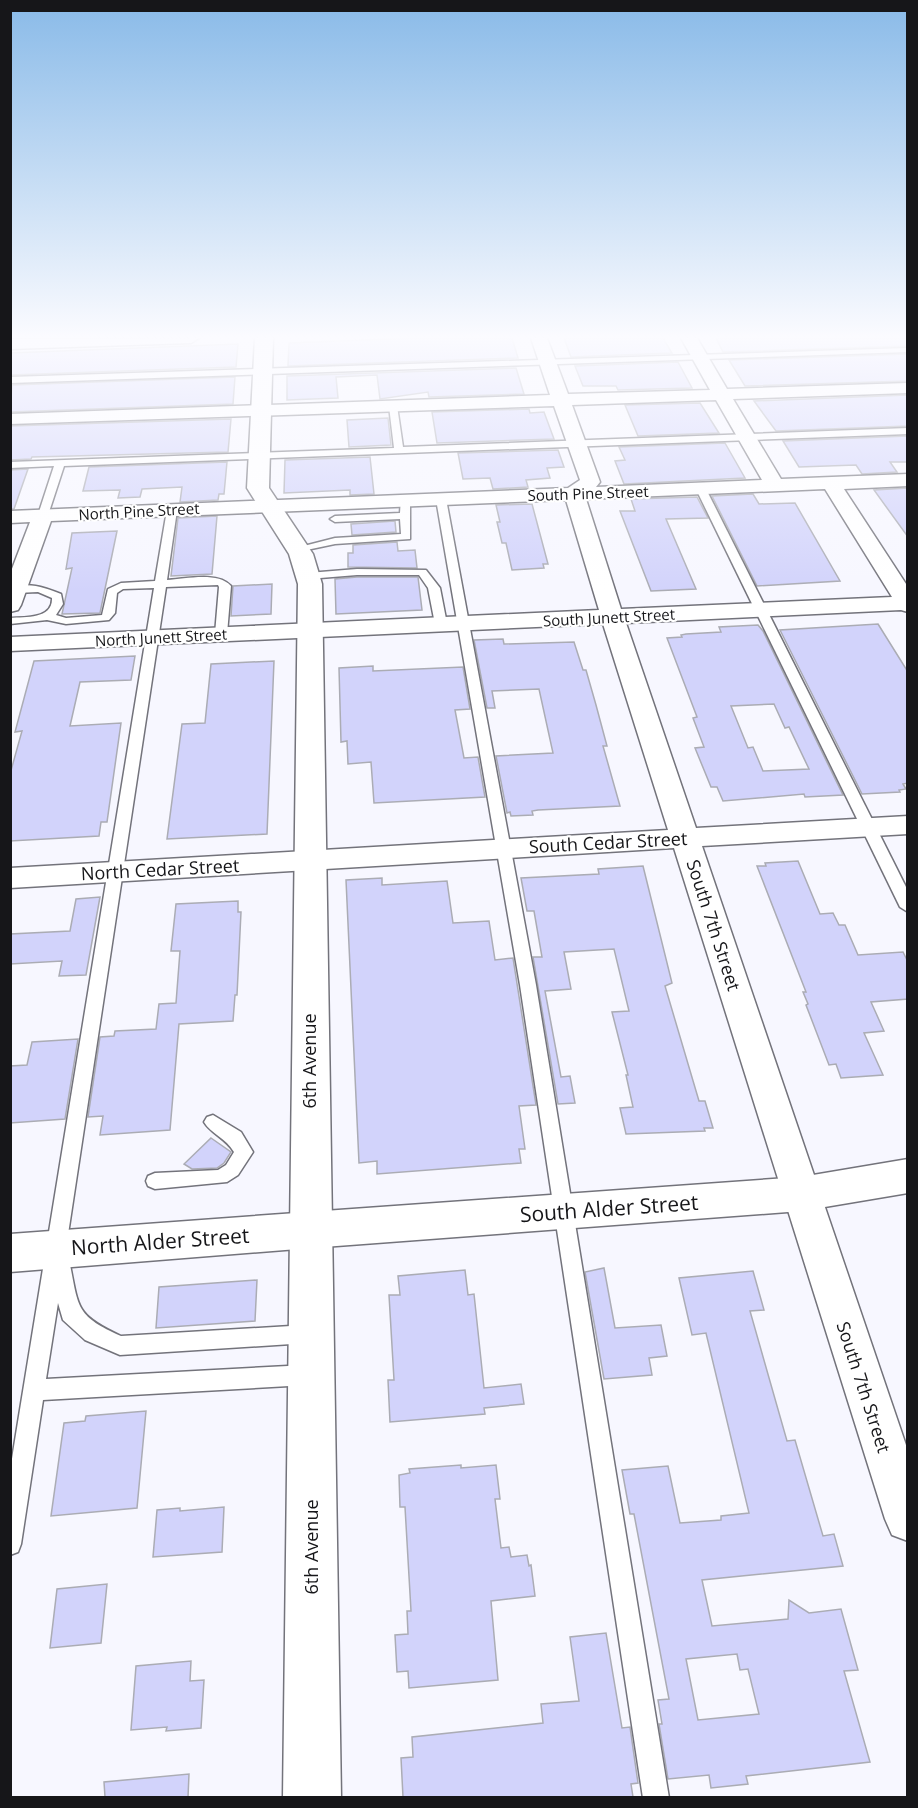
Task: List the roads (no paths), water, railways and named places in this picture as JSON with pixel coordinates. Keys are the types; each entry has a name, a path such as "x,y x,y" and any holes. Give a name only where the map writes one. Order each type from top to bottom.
{"main road":[{"path":"260,422 258,488 303,562"},
{"name":"6th Avenue","path":"303,562 311,630 309,860 312,1797"},
{"name":"South Alder Street","path":"310,1230 801,1194 908,1176"},
{"name":"North Alder Street","path":"10,1253 310,1230"}],"street":[{"path":"569,422 590,482 574,494"},
{"path":"739,422 775,486"},
{"name":"South Pine Street","path":"268,506 334,511 406,508 441,499 908,480"},
{"path":"831,483 907,604"},
{"name":"South 7th Street","path":"574,494 908,1519"},
{"name":"North Pine Street","path":"10,516 268,506"},
{"path":"13,597 43,515"},
{"name":"South Junett Street","path":"311,630 907,604"},
{"name":"North Junett Street","path":"10,644 311,630"},
{"name":"South Cedar Street","path":"309,860 908,825"},
{"name":"North Cedar Street","path":"10,878 309,860"}],"lane":[{"path":"395,422 399,450"},
{"path":"10,465 908,431"},
{"path":"43,515 60,463"},
{"path":"701,489 908,907"},
{"path":"441,499 465,623 565,1211 656,1797"},
{"path":"303,562 335,541 406,537 406,508"},
{"path":"10,1544 171,510"},
{"path":"334,511 335,541"},
{"path":"303,562 357,572 422,572 434,588 441,624"},
{"path":"10,621 46,617 66,621 102,619 109,613 114,589 121,586 221,582 225,586 221,634"},
{"path":"13,597 39,589 57,596 55,611 46,617"},
{"path":"155,1181 221,1178 232,1170 244,1152 235,1137 213,1122"},
{"path":"57,1249 70,1314 92,1333 120,1346 310,1354"},
{"path":"35,1390 310,1354"}]}
